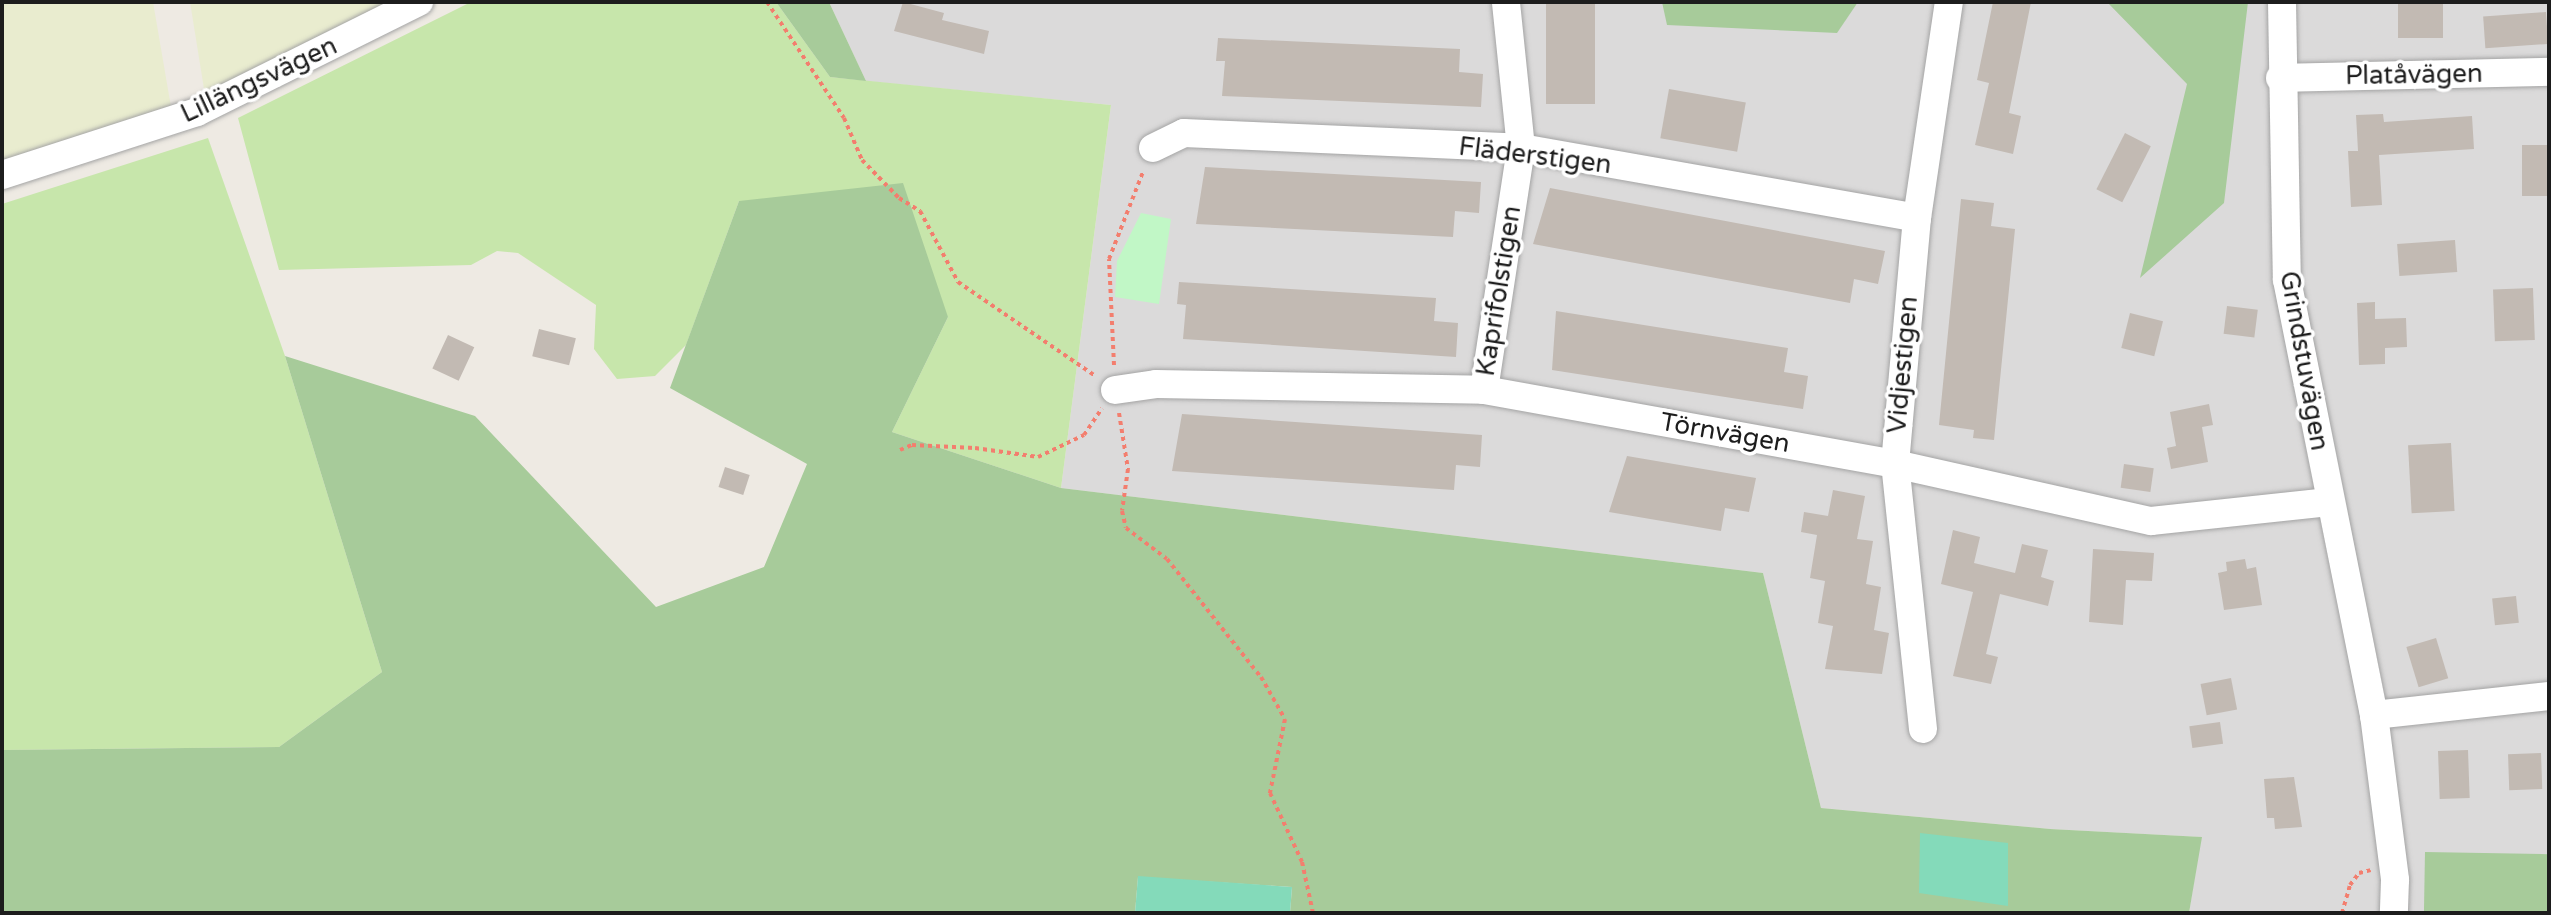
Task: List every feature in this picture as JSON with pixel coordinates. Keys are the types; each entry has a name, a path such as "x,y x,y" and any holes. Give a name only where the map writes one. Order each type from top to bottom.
{"street":[{"name":"Lillängsvägen","path":"2,175 197,112 419,2"},
{"name":"Kaprifolstigen","path":"1484,390 1521,148 1506,2"},
{"name":"Vidjestigen","path":"1923,729 1895,464 1917,218 1949,2"},
{"name":"Grindstuvägen","path":"2282,2 2280,78 2287,280 2374,715 2395,880 2394,913"},
{"name":"Platåvägen","path":"2280,78 2549,72"},
{"name":"Fläderstigen","path":"1153,148 1184,133 1521,148 1917,218"},
{"name":"Törnvägen","path":"1115,390 1156,384 1484,390 1895,464 2151,521 2329,502"},
{"path":"2374,715 2549,696"}],"path":[{"path":"767,2 844,118 862,160 899,198 920,211 958,282 1115,390"},
{"path":"1153,148 1109,259 1115,390 1128,469 1122,511 1126,528 1167,559 1261,677 1285,719 1270,793 1302,862 1313,913"},
{"path":"900,450 912,445 975,448 1038,457 1084,435 1115,390"},
{"path":"2342,913 2359,873 2377,869"}],"shaded area":[{"path":"829,2 2549,2 2549,913 2189,913 2201,837 2050,829 1821,808 1763,573 1061,488 1111,105 866,81"}],"green space":[{"path":"2,2 153,2 171,107 2,162"},
{"path":"190,2 400,2 205,95"},
{"path":"471,2 776,2 830,77 1111,105 1061,488 892,432 948,317 739,201 686,345 655,376 617,379 594,349 596,305 518,253 497,251 471,265 279,270 238,118"},
{"path":"776,2 829,2 866,81 830,77"},
{"path":"1662,2 1858,2 1837,33 1667,25"},
{"path":"2107,2 2248,2 2224,203 2140,278 2187,84"},
{"path":"208,138 285,356 382,672 279,747 2,750 2,204"},
{"path":"903,183 948,317 892,432 1061,488 1763,573 1821,808 2050,829 2202,837 2189,913 1290,913 1292,887 1138,877 1135,913 2,913 2,750 279,747 382,672 285,356 475,416 656,607 764,567 807,464 670,388 739,201"},
{"path":"1141,213 1171,219 1159,304 1115,297 1117,261"},
{"path":"1920,833 2008,843 2008,906 1919,893"},
{"path":"2425,852 2549,854 2548,913 2424,913"},
{"path":"1138,876 1292,887 1290,913 1135,913"}],"building":[{"path":"903,2 944,13 942,20 989,31 984,54 894,31"},
{"path":"1546,2 1595,2 1595,104 1546,104"},
{"path":"1993,2 2031,2 2009,113 2021,116 2013,154 1975,145 1989,83 1977,80"},
{"path":"2398,2 2443,2 2443,38 2398,38"},
{"path":"2546,12 2548,44 2485,48 2483,16"},
{"path":"1218,38 1460,49 1459,72 1483,74 1481,107 1222,96 1225,61 1216,61"},
{"path":"1669,89 1746,103 1737,152 1660,138"},
{"path":"2383,114 2384,122 2472,116 2474,149 2379,155 2382,205 2351,207 2348,151 2358,151 2356,115"},
{"path":"2125,133 2151,146 2122,202 2096,189"},
{"path":"2522,145 2549,145 2549,196 2522,196"},
{"path":"1205,167 1481,182 1479,213 1455,211 1453,237 1196,224"},
{"path":"1550,188 1885,251 1878,284 1854,279 1850,303 1533,244"},
{"path":"1961,199 1994,203 1991,226 2015,229 1994,440 1973,438 1974,430 1939,425"},
{"path":"2455,240 2457,272 2399,276 2397,244"},
{"path":"1179,282 1436,298 1434,321 1458,323 1456,357 1183,339 1186,305 1177,304"},
{"path":"2533,288 2535,340 2495,341 2493,289"},
{"path":"2375,302 2375,319 2406,318 2407,347 2385,348 2385,364 2359,365 2357,303"},
{"path":"2227,306 2258,310 2254,338 2224,334"},
{"path":"1556,311 1788,348 1784,372 1808,376 1803,409 1552,370"},
{"path":"2130,313 2163,321 2154,356 2121,348"},
{"path":"539,329 576,338 569,365 532,356"},
{"path":"448,335 474,347 459,381 432,369"},
{"path":"2209,404 2213,425 2202,427 2208,462 2171,469 2167,448 2176,446 2170,412"},
{"path":"1182,414 1482,435 1480,467 1456,465 1454,490 1172,471"},
{"path":"2451,443 2455,511 2412,513 2408,445"},
{"path":"1627,456 1756,478 1749,512 1725,508 1721,531 1609,512"},
{"path":"2124,464 2154,468 2150,492 2121,488"},
{"path":"725,467 750,475 743,495 719,487"},
{"path":"1833,490 1865,496 1857,539 1873,541 1866,584 1881,587 1874,630 1889,633 1882,674 1825,669 1833,626 1818,623 1825,581 1810,578 1817,535 1801,532 1804,512 1828,516"},
{"path":"1953,530 1980,537 1974,563 2015,573 2022,544 2048,550 2041,577 2054,581 2048,606 2000,594 1986,654 1998,657 1991,684 1953,676 1973,592 1941,584"},
{"path":"2093,549 2154,553 2152,581 2126,580 2123,625 2089,622"},
{"path":"2245,559 2247,569 2256,567 2262,605 2224,610 2218,573 2227,571 2226,562"},
{"path":"2516,596 2519,623 2495,625 2492,599"},
{"path":"2436,638 2448,678 2419,687 2406,647"},
{"path":"2231,678 2237,709 2207,715 2201,684"},
{"path":"2220,722 2223,744 2192,748 2189,726"},
{"path":"2468,750 2470,798 2440,799 2438,751"},
{"path":"2541,753 2542,789 2509,790 2508,754"},
{"path":"2294,777 2302,827 2275,829 2274,818 2267,818 2264,779"}]}
